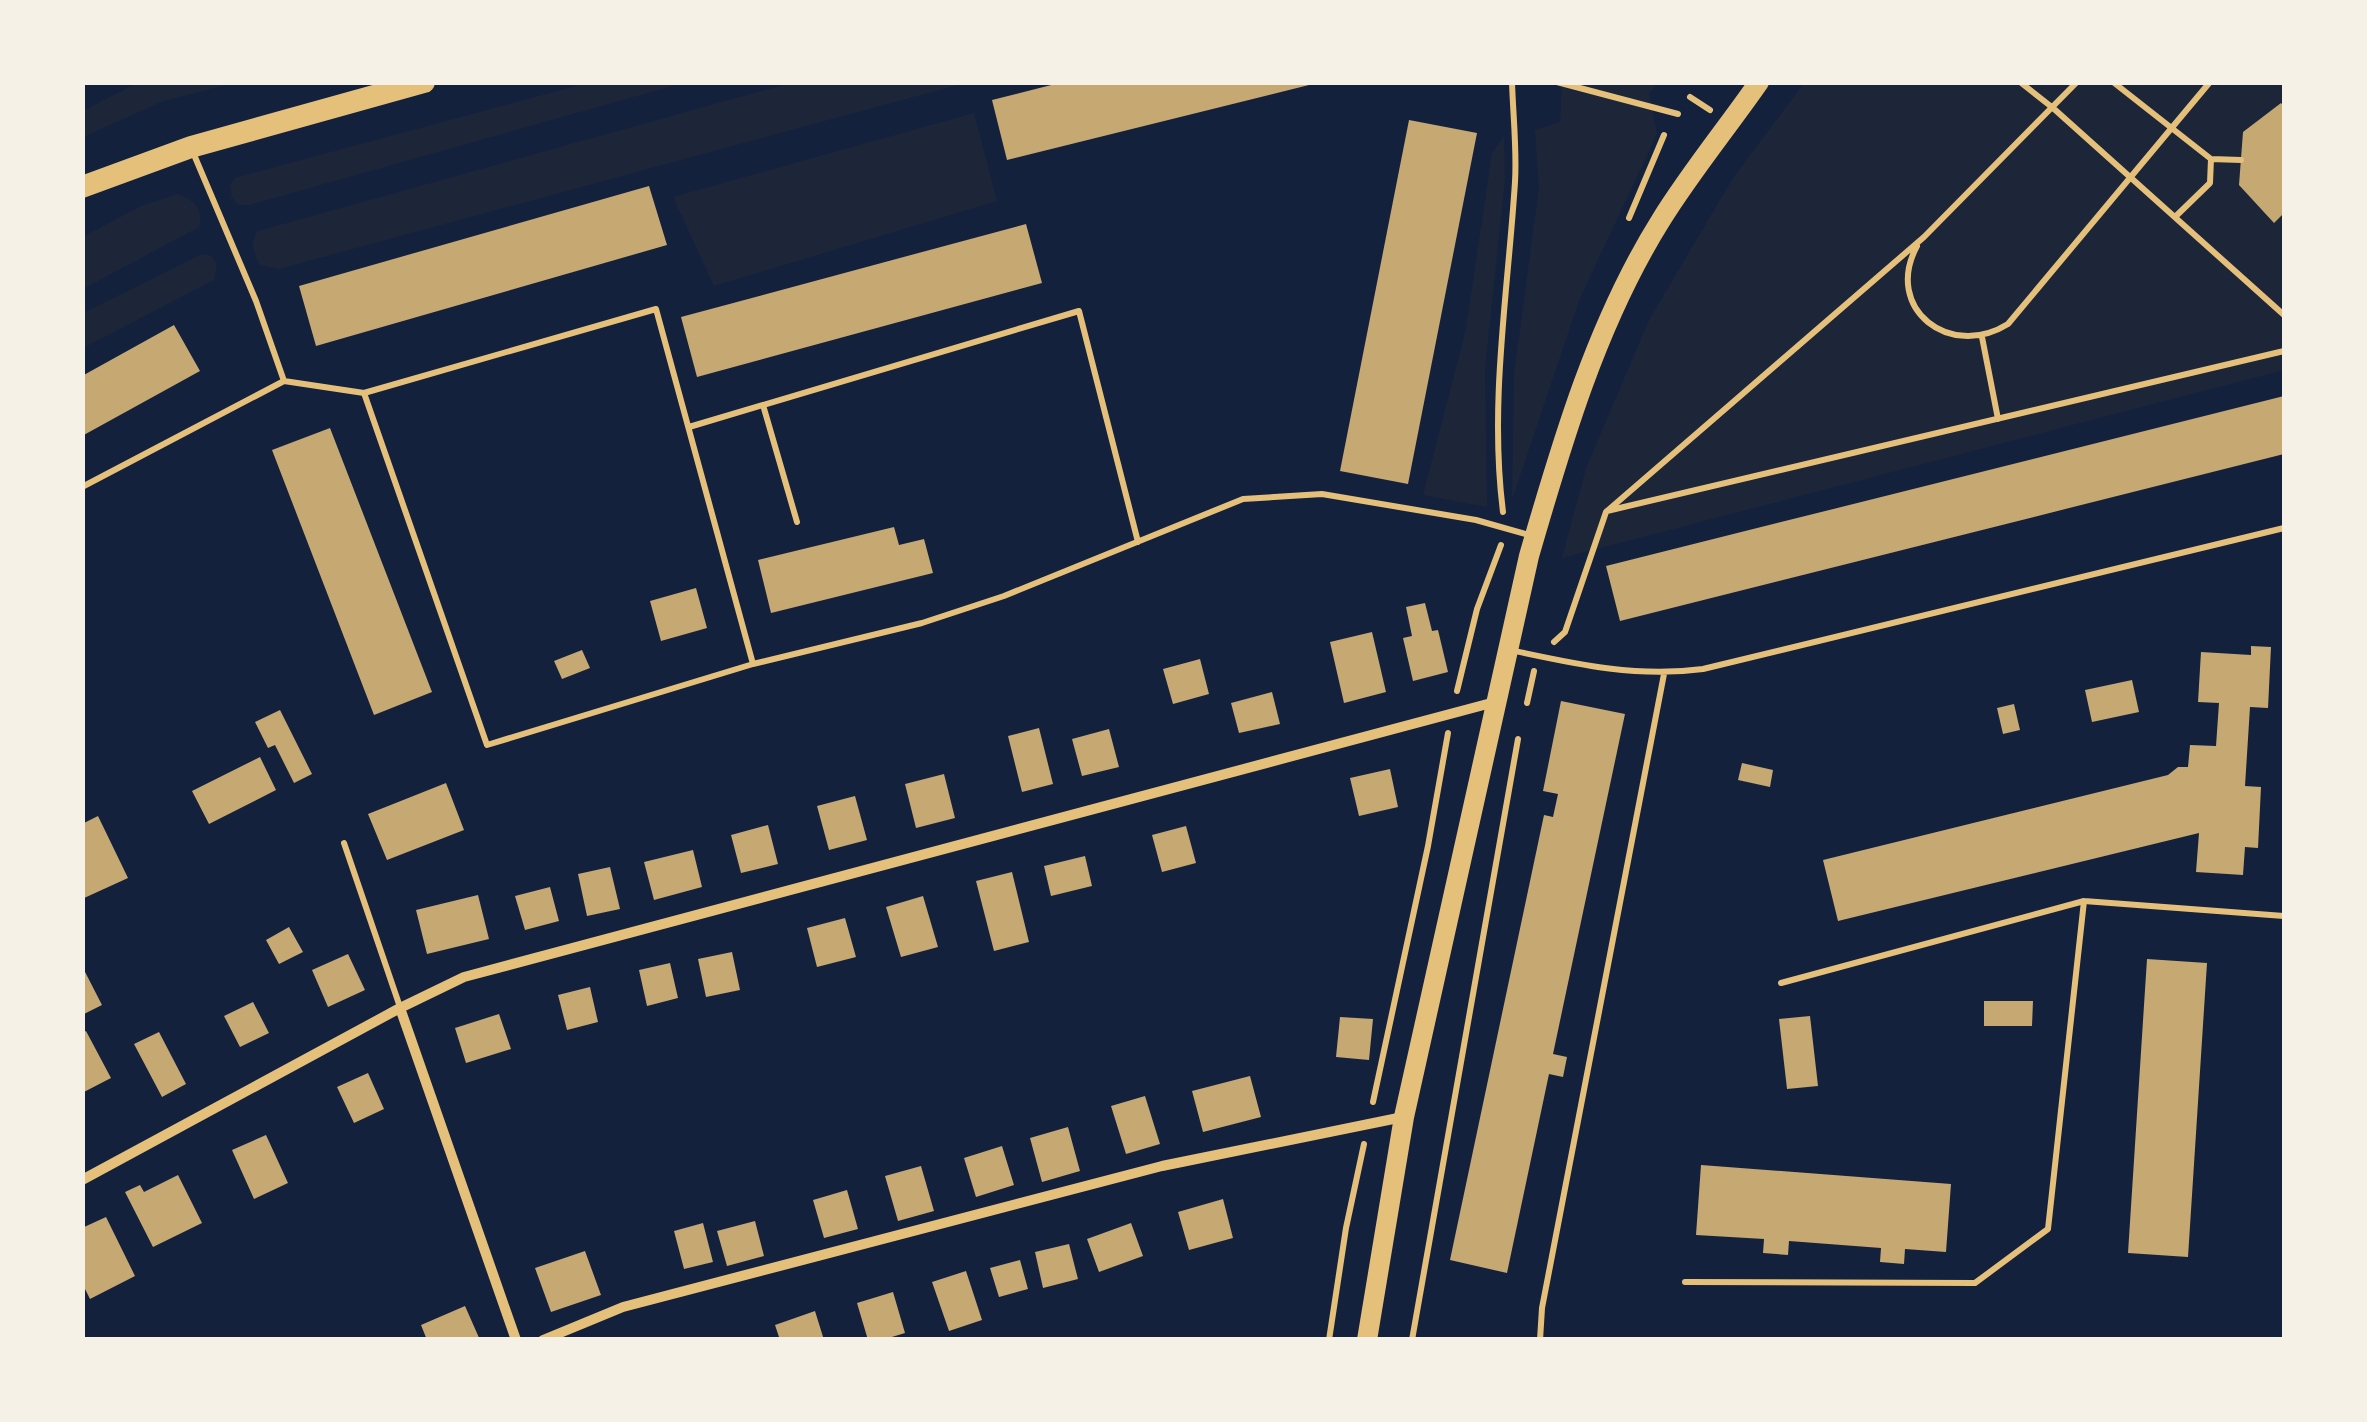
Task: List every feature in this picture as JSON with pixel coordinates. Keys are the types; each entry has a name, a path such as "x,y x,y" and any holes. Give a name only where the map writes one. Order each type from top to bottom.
{"main road":[{"path":"82,187 190,147 424,82"},
{"path":"1367,1340 1404,1117 1534,536 1552,474 1606,325 1660,221 1759,82"}],"street":[{"path":"82,1180 464,977 1496,702"},
{"path":"400,1008 516,1340"},
{"path":"543,1340 624,1307 1162,1166 1404,1117"}],"lane":[{"path":"190,147 256,301 284,381"},
{"path":"82,487 284,381 364,393 656,309 753,664"},
{"path":"689,427 1078,311 1138,542"},
{"path":"364,393 487,745 753,664 922,622 1004,596 1243,499 1322,494 1420,509 1534,536"},
{"path":"762,406 797,522"},
{"path":"1508,650 1621,672 1664,674 1702,669 2284,528"},
{"path":"1540,1340 1546,1289 1664,674"},
{"path":"344,843 400,1008"},
{"path":"1780,983 2084,901 2284,916"},
{"path":"1685,1282 1975,1284 2048,1228 2084,901"}],"path":[{"path":"1506,528 1498,442 1516,178 1512,82"},
{"path":"1557,82 1678,114"},
{"path":"2020,82 2284,315"},
{"path":"1525,710 1538,656 1565,632 1606,512 1924,237 2077,82"},
{"path":"2113,82 2211,159 2241,160"},
{"path":"1924,237 1910,264 1908,280 1917,309 1939,330 1967,338 1982,337 2008,324 2210,82"},
{"path":"2175,217 2210,182 2211,159"},
{"path":"1982,337 1998,419"},
{"path":"1606,512 2284,351"},
{"path":"1328,1340 1346,1228 1428,846 1452,714 1477,609 1500,549"},
{"path":"1412,1340 1520,728"}],"shaded area":[{"path":"794,82 965,83 279,269 260,265 254,252 258,231"},
{"path":"137,83 233,83 161,102 83,137 83,111"},
{"path":"587,83 683,83 250,205 239,205 232,198 230,185 235,178"},
{"path":"1562,83 1658,83 1649,94 1657,134 1580,298 1512,500 1514,374 1539,188 1535,130 1560,122"},
{"path":"1804,83 2284,83 2284,370 1562,558 1586,468 1649,320 1733,178"},
{"path":"974,113 997,201 714,286 673,197"},
{"path":"1504,136 1505,180 1485,368 1487,507 1423,495 1466,329 1492,153"},
{"path":"177,194 196,206 199,227 83,289 83,237 141,206"},
{"path":"202,254 217,263 214,280 83,348 83,313"}],"building":[{"path":"1063,82 1313,84 1007,160 992,100"},
{"path":"2281,103 2284,213 2274,223 2239,185 2243,132"},
{"path":"1409,120 1477,133 1408,484 1340,471"},
{"path":"649,186 667,245 316,346 299,286"},
{"path":"1026,224 1042,283 697,377 681,317"},
{"path":"174,325 200,371 82,436 82,376"},
{"path":"2284,396 2284,454 1620,621 1606,566"},
{"path":"330,428 432,692 374,715 272,450"},
{"path":"894,527 899,545 924,539 933,573 771,613 758,560"},
{"path":"696,588 707,628 661,641 650,601"},
{"path":"1425,603 1432,631 1438,630 1448,672 1413,681 1403,638 1412,636 1406,607"},
{"path":"1372,632 1386,692 1344,703 1330,642"},
{"path":"2251,646 2271,647 2268,708 2250,707 2245,786 2261,787 2258,848 2245,847 2243,875 2196,872 2199,833 1838,921 1823,860 2188,767 2190,745 2216,746 2219,703 2198,702 2201,652 2251,655"},
{"path":"582,650 590,668 562,679 554,661"},
{"path":"1200,659 1209,694 1173,704 1163,669"},
{"path":"2132,680 2139,712 2092,722 2085,690"},
{"path":"1272,692 1280,724 1239,733 1231,703"},
{"path":"1561,701 1625,714 1553,1054 1567,1057 1563,1077 1549,1074 1507,1273 1450,1260 1544,815 1553,817 1558,794 1543,791"},
{"path":"2014,704 2020,730 2003,734 1997,708"},
{"path":"280,710 312,774 294,783 275,745 268,748 255,722"},
{"path":"1039,728 1053,784 1022,792 1008,736"},
{"path":"1109,729 1119,767 1082,776 1072,739"},
{"path":"260,757 276,790 209,824 192,791"},
{"path":"1742,763 1773,770 1770,787 1738,780"},
{"path":"1390,769 1398,807 1359,816 1350,778"},
{"path":"944,774 955,818 916,828 905,784"},
{"path":"446,783 464,830 387,860 368,814"},
{"path":"855,796 867,840 829,850 817,806"},
{"path":"98,816 128,878 82,899 82,824"},
{"path":"768,825 778,864 741,873 731,835"},
{"path":"1186,826 1196,863 1162,872 1152,835"},
{"path":"693,850 702,887 654,900 644,862"},
{"path":"1085,856 1092,886 1051,896 1044,866"},
{"path":"610,867 620,909 587,916 578,874"},
{"path":"1012,872 1029,942 994,951 976,881"},
{"path":"550,887 559,921 525,930 515,896"},
{"path":"478,895 489,939 427,954 416,910"},
{"path":"923,896 938,947 901,957 886,907"},
{"path":"845,918 856,957 817,967 807,928"},
{"path":"289,927 303,952 279,964 266,940"},
{"path":"732,952 740,990 706,997 698,959"},
{"path":"348,954 365,990 328,1007 312,970"},
{"path":"2147,959 2207,963 2188,1257 2128,1253"},
{"path":"670,963 678,998 647,1006 639,970"},
{"path":"82,966 102,1005 82,1015"},
{"path":"590,987 598,1022 567,1030 558,995"},
{"path":"1984,1001 2033,1001 2032,1026 1984,1026"},
{"path":"253,1002 269,1033 240,1047 224,1016"},
{"path":"499,1014 511,1049 466,1063 455,1028"},
{"path":"1810,1016 1818,1086 1787,1089 1779,1019"},
{"path":"1340,1017 1373,1019 1369,1060 1336,1057"},
{"path":"86,1031 111,1078 82,1093 82,1033"},
{"path":"159,1032 186,1084 162,1097 134,1044"},
{"path":"368,1073 384,1109 354,1123 337,1087"},
{"path":"1250,1076 1261,1117 1203,1132 1192,1091"},
{"path":"1145,1096 1160,1144 1126,1154 1111,1106"},
{"path":"1068,1127 1080,1171 1042,1182 1030,1138"},
{"path":"266,1135 288,1183 254,1199 232,1150"},
{"path":"1002,1146 1014,1185 976,1197 964,1158"},
{"path":"1701,1165 1951,1184 1946,1252 1905,1249 1904,1264 1880,1262 1881,1248 1789,1241 1788,1255 1763,1253 1764,1239 1696,1235"},
{"path":"921,1166 934,1211 898,1221 885,1176"},
{"path":"178,1175 202,1223 153,1247 125,1192 140,1185 144,1192"},
{"path":"847,1190 858,1229 824,1238 813,1200"},
{"path":"1223,1199 1233,1238 1189,1250 1178,1212"},
{"path":"106,1217 135,1276 90,1299 82,1283 82,1228"},
{"path":"755,1221 764,1256 727,1266 717,1231"},
{"path":"703,1223 713,1262 684,1269 674,1231"},
{"path":"1131,1223 1143,1256 1099,1272 1087,1239"},
{"path":"1069,1244 1078,1279 1043,1288 1035,1252"},
{"path":"585,1251 601,1295 551,1312 535,1268"},
{"path":"1020,1260 1028,1289 999,1297 990,1268"},
{"path":"966,1271 982,1320 949,1331 932,1282"},
{"path":"893,1292 905,1333 868,1340 857,1303"},
{"path":"465,1306 480,1340 427,1340 421,1325"},
{"path":"815,1311 824,1340 780,1340 775,1325"}]}
